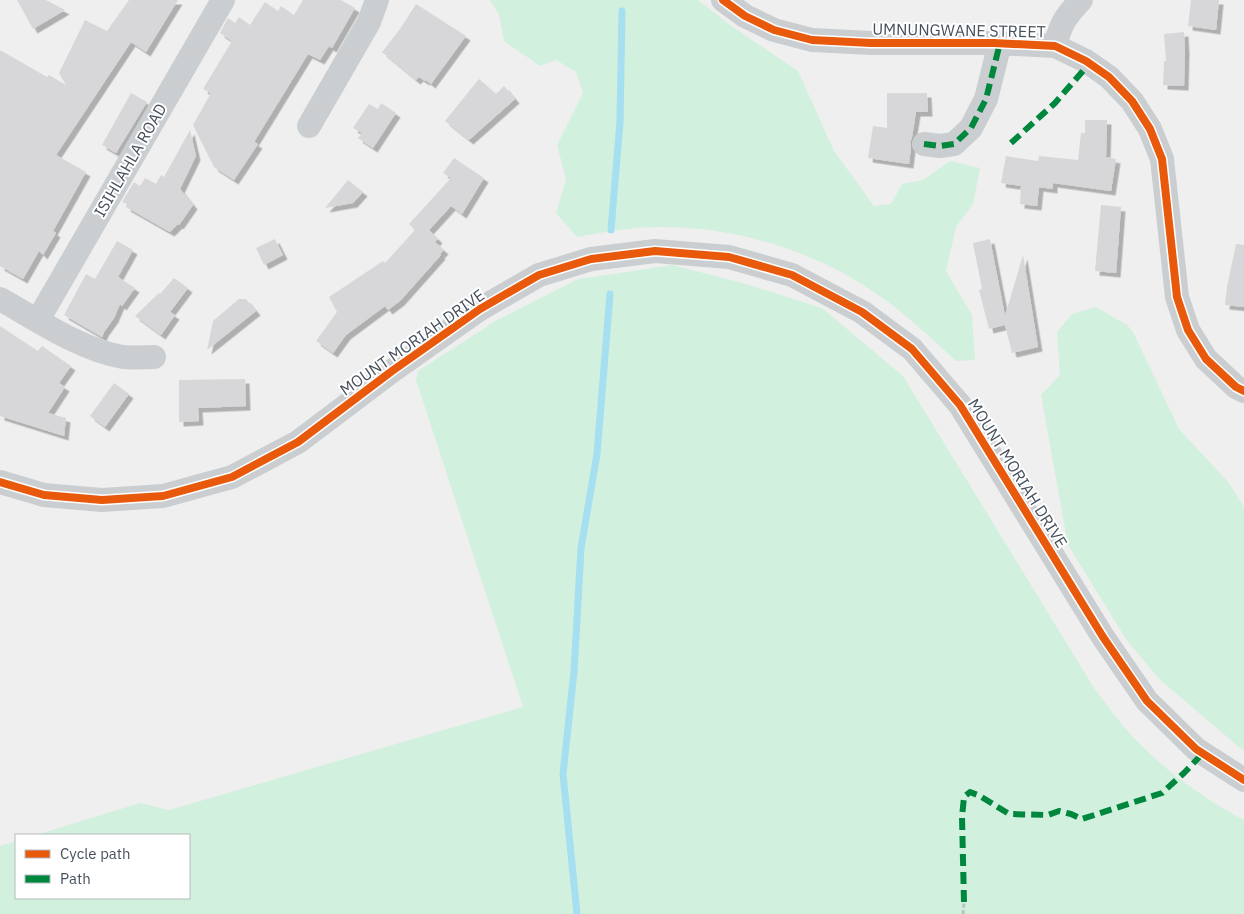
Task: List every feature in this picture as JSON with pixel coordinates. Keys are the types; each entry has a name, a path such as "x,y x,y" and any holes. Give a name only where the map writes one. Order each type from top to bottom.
{"street":[{"name":"ISIHLAHLA ROAD","path":"38,320 223,0"},
{"path":"309,126 369,22 377,0"},
{"name":"UMNUNGWANE STREET","path":"723,0 745,16 774,30 812,40 871,43 1000,43 1055,46 1086,61 1109,77 1132,101 1150,129 1162,159 1177,297 1188,330 1206,359 1236,387 1244,391"},
{"path":"1055,46 1063,21 1081,0"},
{"path":"924,144 940,146 954,144 971,128 986,99 1000,43"},
{"name":"MOUNT MORIAH DRIVE","path":"0,482 44,494 102,500 163,496 232,476 298,442 392,371 480,309 539,275 592,258 655,251 729,257 792,275 862,312 912,349 960,405 1103,638 1147,701 1196,749 1244,780"},
{"path":"0,299 88,346 107,354 124,357 154,358"}],"path":[{"path":"963,914 964,902"}],"green space":[{"path":"490,0 698,0 730,25 798,71 834,151 874,206 891,204 902,184 923,180 950,161 980,168 973,204 956,227 946,271 972,315 975,360 956,361 898,310 852,278 823,263 764,241 701,229 669,227 637,228 577,237 556,213 566,179 557,145 583,93 576,72 556,60 540,66 504,41 499,15"},
{"path":"673,265 746,284 822,308 903,376 1094,688 1110,709 1132,736 1162,765 1201,795 1244,820 1244,914 0,914 0,846 15,841 15,899 190,899 190,834 39,834 140,803 169,810 523,707 416,380 418,371 497,320 578,279"},
{"path":"1096,307 1127,325 1133,332 1179,429 1229,483 1244,507 1244,750 1159,679 1126,639 1068,545 1041,395 1060,375 1057,332 1072,314"}],"building":[{"path":"17,0 46,0 65,10 33,29"},
{"path":"129,0 178,0 146,52 131,42 56,155 86,172 53,231 56,233 43,255 39,251 23,279 0,266 0,50 47,77 49,75 66,85 59,73 85,20 107,31"},
{"path":"303,0 341,0 355,8 332,48 329,46 320,60 308,54 254,142 258,144 234,180 214,167 193,125 211,93 203,89 232,41 220,33 228,18 235,23 239,17 250,25 265,2 278,11 281,6 294,15"},
{"path":"1191,0 1219,0 1216,30 1188,26"},
{"path":"416,4 466,36 431,84 419,77 416,80 382,52"},
{"path":"1184,32 1184,86 1163,85 1164,61 1166,61 1164,34"},
{"path":"479,79 496,94 504,86 515,99 469,140 445,121"},
{"path":"131,93 147,102 116,153 102,145"},
{"path":"887,93 927,93 928,112 916,112 910,142 909,164 868,158 873,126 887,128"},
{"path":"381,103 396,113 373,148 358,138 362,133 353,128 369,104 378,109"},
{"path":"1085,120 1107,120 1106,157 1116,159 1111,191 1053,183 1053,189 1039,187 1037,206 1020,204 1021,186 1001,183 1006,156 1038,161 1039,156 1078,160 1081,133 1085,133"},
{"path":"190,130 196,156 180,189 193,205 179,225 170,232 126,207 127,204 122,202 134,182 140,186 145,178 156,184 161,175 164,177"},
{"path":"454,158 484,178 462,214 451,206 429,230 438,239 435,242 444,250 441,255 400,301 388,310 385,306 346,335 333,353 316,341 337,312 329,297 383,261 385,263 415,230 409,224 451,178 443,173"},
{"path":"348,180 363,192 353,203 325,208"},
{"path":"1101,205 1121,207 1116,273 1095,271"},
{"path":"275,239 283,255 264,265 256,248"},
{"path":"990,239 1005,316 1023,255 1038,347 1012,353 1005,325 989,329 979,290 982,289 973,243"},
{"path":"117,241 133,250 118,277 135,288 122,306 120,304 102,337 64,315 86,274 95,279"},
{"path":"1236,244 1244,245 1244,307 1225,305"},
{"path":"174,278 188,288 170,312 175,315 161,335 135,316 160,294"},
{"path":"239,299 246,299 256,311 207,350 213,321"},
{"path":"0,326 38,351 42,346 71,366 59,383 65,387 48,413 66,418 64,436 0,416"},
{"path":"245,379 246,406 198,408 199,421 179,422 179,380"},
{"path":"114,383 129,394 105,427 90,416"}],"waterway":[{"path":"611,230 620,122 622,11"},
{"path":"577,914 563,774 574,672 581,548 597,454 610,294"}],"marked path":[{"path":"924,144 940,146 954,144 971,128 986,99 1000,43"},
{"path":"1011,143 1055,103 1089,64"},
{"path":"964,902 962,817 964,797 970,792 1009,814 1048,815 1059,811 1082,819 1162,793 1203,753"}],"cycle path":[{"path":"723,0 745,16 774,30 812,40 871,43 994,43 1055,46 1086,61 1109,77 1132,101 1150,129 1162,159 1177,297 1188,330 1206,359 1236,387 1244,391"},
{"path":"0,482 44,495 102,500 163,496 232,477 298,442 392,371 480,309 539,275 591,259 655,251 729,257 792,275 862,312 912,349 960,405 1103,637 1147,701 1196,749 1244,780"}]}
